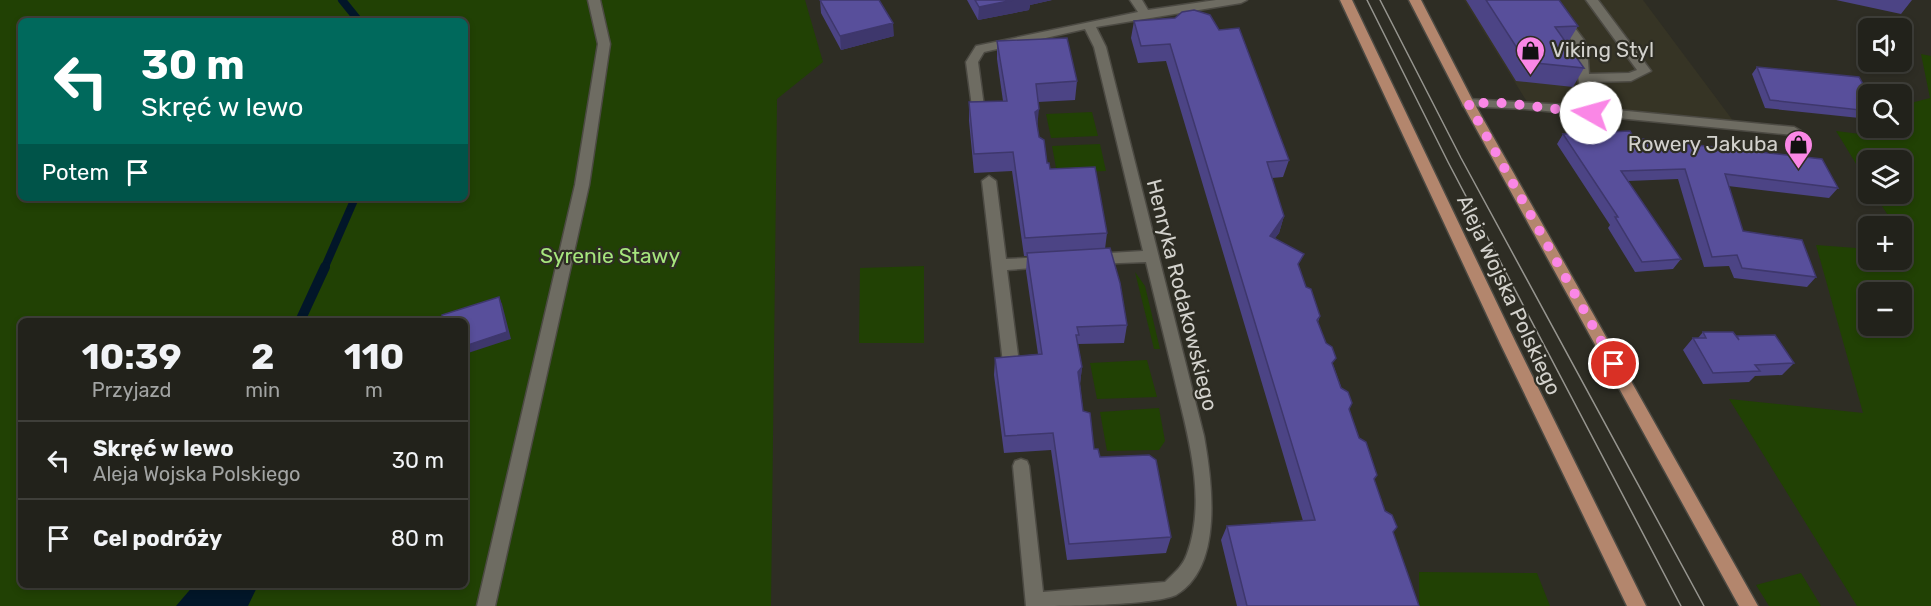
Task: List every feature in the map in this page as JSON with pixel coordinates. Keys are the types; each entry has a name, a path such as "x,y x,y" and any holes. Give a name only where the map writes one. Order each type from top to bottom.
{"main road":[{"name":"Aleja Wojska Polskiego","path":"1346,0 1508,343 1637,606"},
{"path":"1415,0 1468,103 1749,606"}],"street":[{"path":"486,606 582,185 604,44 594,0"},
{"path":"1136,0 1145,14"},
{"path":"980,114 972,62 980,49 1145,14 1212,2 1242,0"},
{"path":"1548,0 1578,40 1591,113"},
{"path":"1585,78 1631,77 1645,70 1592,0"},
{"name":"Henryka Rodakowskiego","path":"1035,603 1154,593 1170,589 1191,567 1198,549 1204,492 1200,457 1100,47 1089,25"},
{"path":"1468,103 1504,103 1591,113 1794,130"},
{"path":"989,181 1011,363"},
{"path":"1082,260 1150,256"},
{"path":"998,265 1058,261"},
{"path":"1021,466 1035,603"}],"shaded area":[{"path":"1464,0 1643,0 1737,126 1529,105"}],"green space":[{"name":"Syrenie Stawy","path":"0,0 805,0 823,62 777,99 771,606 0,606"},
{"path":"1921,54 1931,56 1931,606 1857,606 1729,399 1863,413 1816,245 1858,248 1858,270 1912,270 1912,216 1888,216 1881,204 1912,204 1912,150 1858,150 1858,167 1836,131 1858,134 1858,138 1912,138 1912,103 1930,98"},
{"path":"1092,112 1098,136 1051,138 1046,114"},
{"path":"1100,144 1106,171 1057,173 1052,146"},
{"path":"924,266 924,343 859,343 860,268"},
{"path":"1135,272 1145,286 1160,349 1154,349"},
{"path":"1147,360 1157,397 1097,399 1090,363"},
{"path":"1159,408 1165,441 1159,450 1107,451 1100,412"},
{"path":"1419,572 1537,573 1550,606 1419,606"},
{"path":"1801,573 1821,606 1769,606 1756,585"}],"water":[{"path":"191,588 257,588 248,606 176,606"}],"building":[{"path":"820,0 879,0 893,23 840,36"},
{"path":"975,0 1013,0 979,7"},
{"path":"1486,0 1559,0 1578,26 1555,27 1584,68 1526,62"},
{"path":"1194,10 1210,15 1219,30 1239,28 1289,160 1267,162 1284,216 1270,236 1304,254 1298,264 1306,287 1311,289 1320,316 1317,320 1326,343 1332,347 1336,358 1332,363 1341,388 1348,392 1352,403 1349,409 1359,438 1366,442 1377,475 1374,479 1385,511 1392,515 1397,527 1393,532 1419,606 1247,606 1227,526 1315,520 1170,44 1141,46 1134,21 1175,18 1182,12"},
{"path":"1067,38 1077,81 1036,84 1039,109 1035,112 1039,137 1044,140 1050,169 1095,167 1107,233 1025,238 1013,152 974,154 969,102 1007,101 997,41"},
{"path":"1757,67 1859,77 1863,84 1858,84 1858,110 1770,100"},
{"path":"1630,131 1634,138 1822,159 1838,188 1725,174 1743,231 1802,240 1816,277 1742,268 1737,255 1712,257 1685,169 1621,171 1681,259 1642,262 1615,217 1618,217 1563,134"},
{"path":"1110,248 1120,283 1127,325 1077,327 1079,335 1076,335 1082,367 1078,372 1083,411 1090,413 1094,449 1098,449 1100,457 1149,455 1156,460 1171,537 1069,544 1053,433 1005,436 995,358 1042,354 1027,253"},
{"path":"499,297 507,332 468,345 468,318 442,318 442,315"},
{"path":"1703,332 1733,332 1739,340 1737,336 1775,335 1794,363 1755,365 1760,371 1713,373 1693,338 1706,338"}],"waterway":[{"path":"342,0 357,18"},
{"path":"324,269 354,201"},
{"path":"301,318 325,267"}],"tram line":[{"path":"1367,0 1448,162 1681,606"},
{"path":"1380,0 1461,158 1704,606"}],"place":[{"name":"Viking Styl","path":"1530,76"},
{"name":"Rowery Jakuba","path":"1799,170"}],"route":[{"path":"1591,113 1482,101 1468,103 1614,364"}]}
